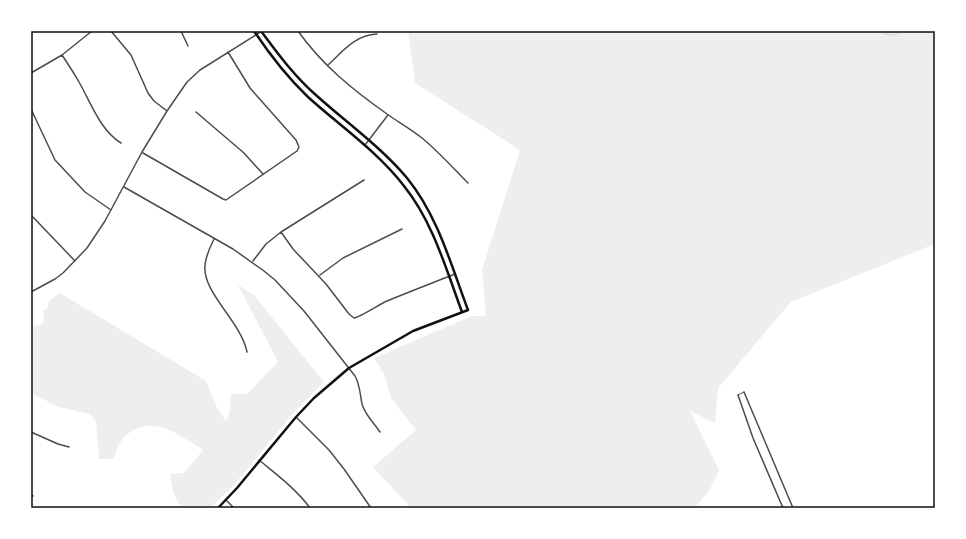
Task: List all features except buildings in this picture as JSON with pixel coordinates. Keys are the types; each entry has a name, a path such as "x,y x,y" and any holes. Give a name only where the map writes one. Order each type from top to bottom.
{"main road":[{"path":"254,31 278,64 299,88 364,145 392,171 405,186 435,238 462,312"},
{"path":"218,508 237,488 296,417 314,398 349,368 413,331 468,310 440,235 420,197 407,178 388,157 304,84 281,58 261,31"}],"street":[{"path":"31,73 62,55 92,31"},
{"path":"111,31 131,55 148,93 154,101 167,111"},
{"path":"182,31 188,46"},
{"path":"31,292 55,279 75,261 96,236 142,152 167,111 190,79 200,70 261,31"},
{"path":"298,31 328,66 351,88 420,137 436,150 468,183"},
{"path":"328,66 346,47 356,40 367,34 377,34"},
{"path":"142,152 223,200 226,200 297,151 299,147 296,140 264,106 250,88 228,52"},
{"path":"62,55 79,80 104,126 114,138 121,143"},
{"path":"31,109 44,140 55,160 85,192 111,210"},
{"path":"196,112 244,152 263,174"},
{"path":"364,145 388,115"},
{"path":"252,262 269,241 281,232 364,180"},
{"path":"124,187 252,262 275,280 296,302 349,368 358,382 362,404 365,411 380,432"},
{"path":"31,215 75,261"},
{"path":"320,275 324,270 343,258 402,230"},
{"path":"281,232 293,249 320,275 349,314 354,318 386,302 455,274"},
{"path":"214,239 206,256 205,274 212,291 241,332 246,343 247,352"},
{"path":"744,392 792,508"},
{"path":"738,395 753,438 784,508"},
{"path":"296,417 329,450 371,508"},
{"path":"31,432 58,444 69,447"},
{"path":"259,460 285,481 310,508"},
{"path":"226,500 234,508"}],"lane":[{"path":"738,395 744,392"}],"shaded area":[{"path":"408,31 935,31 935,246 932,245 791,302 718,388 715,423 690,411 719,470 709,490 694,508 411,508 373,467 416,430 391,398 385,376 374,358 472,316 486,316 482,270 520,150 415,83"},
{"path":"238,285 254,295 324,382 294,412 234,485 210,508 182,508 173,492 170,474 184,473 203,450 187,439 160,427 141,427 128,433 122,439 116,450 114,459 99,459 96,422 93,417 89,414 59,407 31,393 31,326 41,325 44,320 43,310 47,309 49,301 60,293 206,381 218,410 226,421 230,412 231,394 247,394 278,362"}],"waterway":[{"path":"880,31 891,35 902,31"}]}
